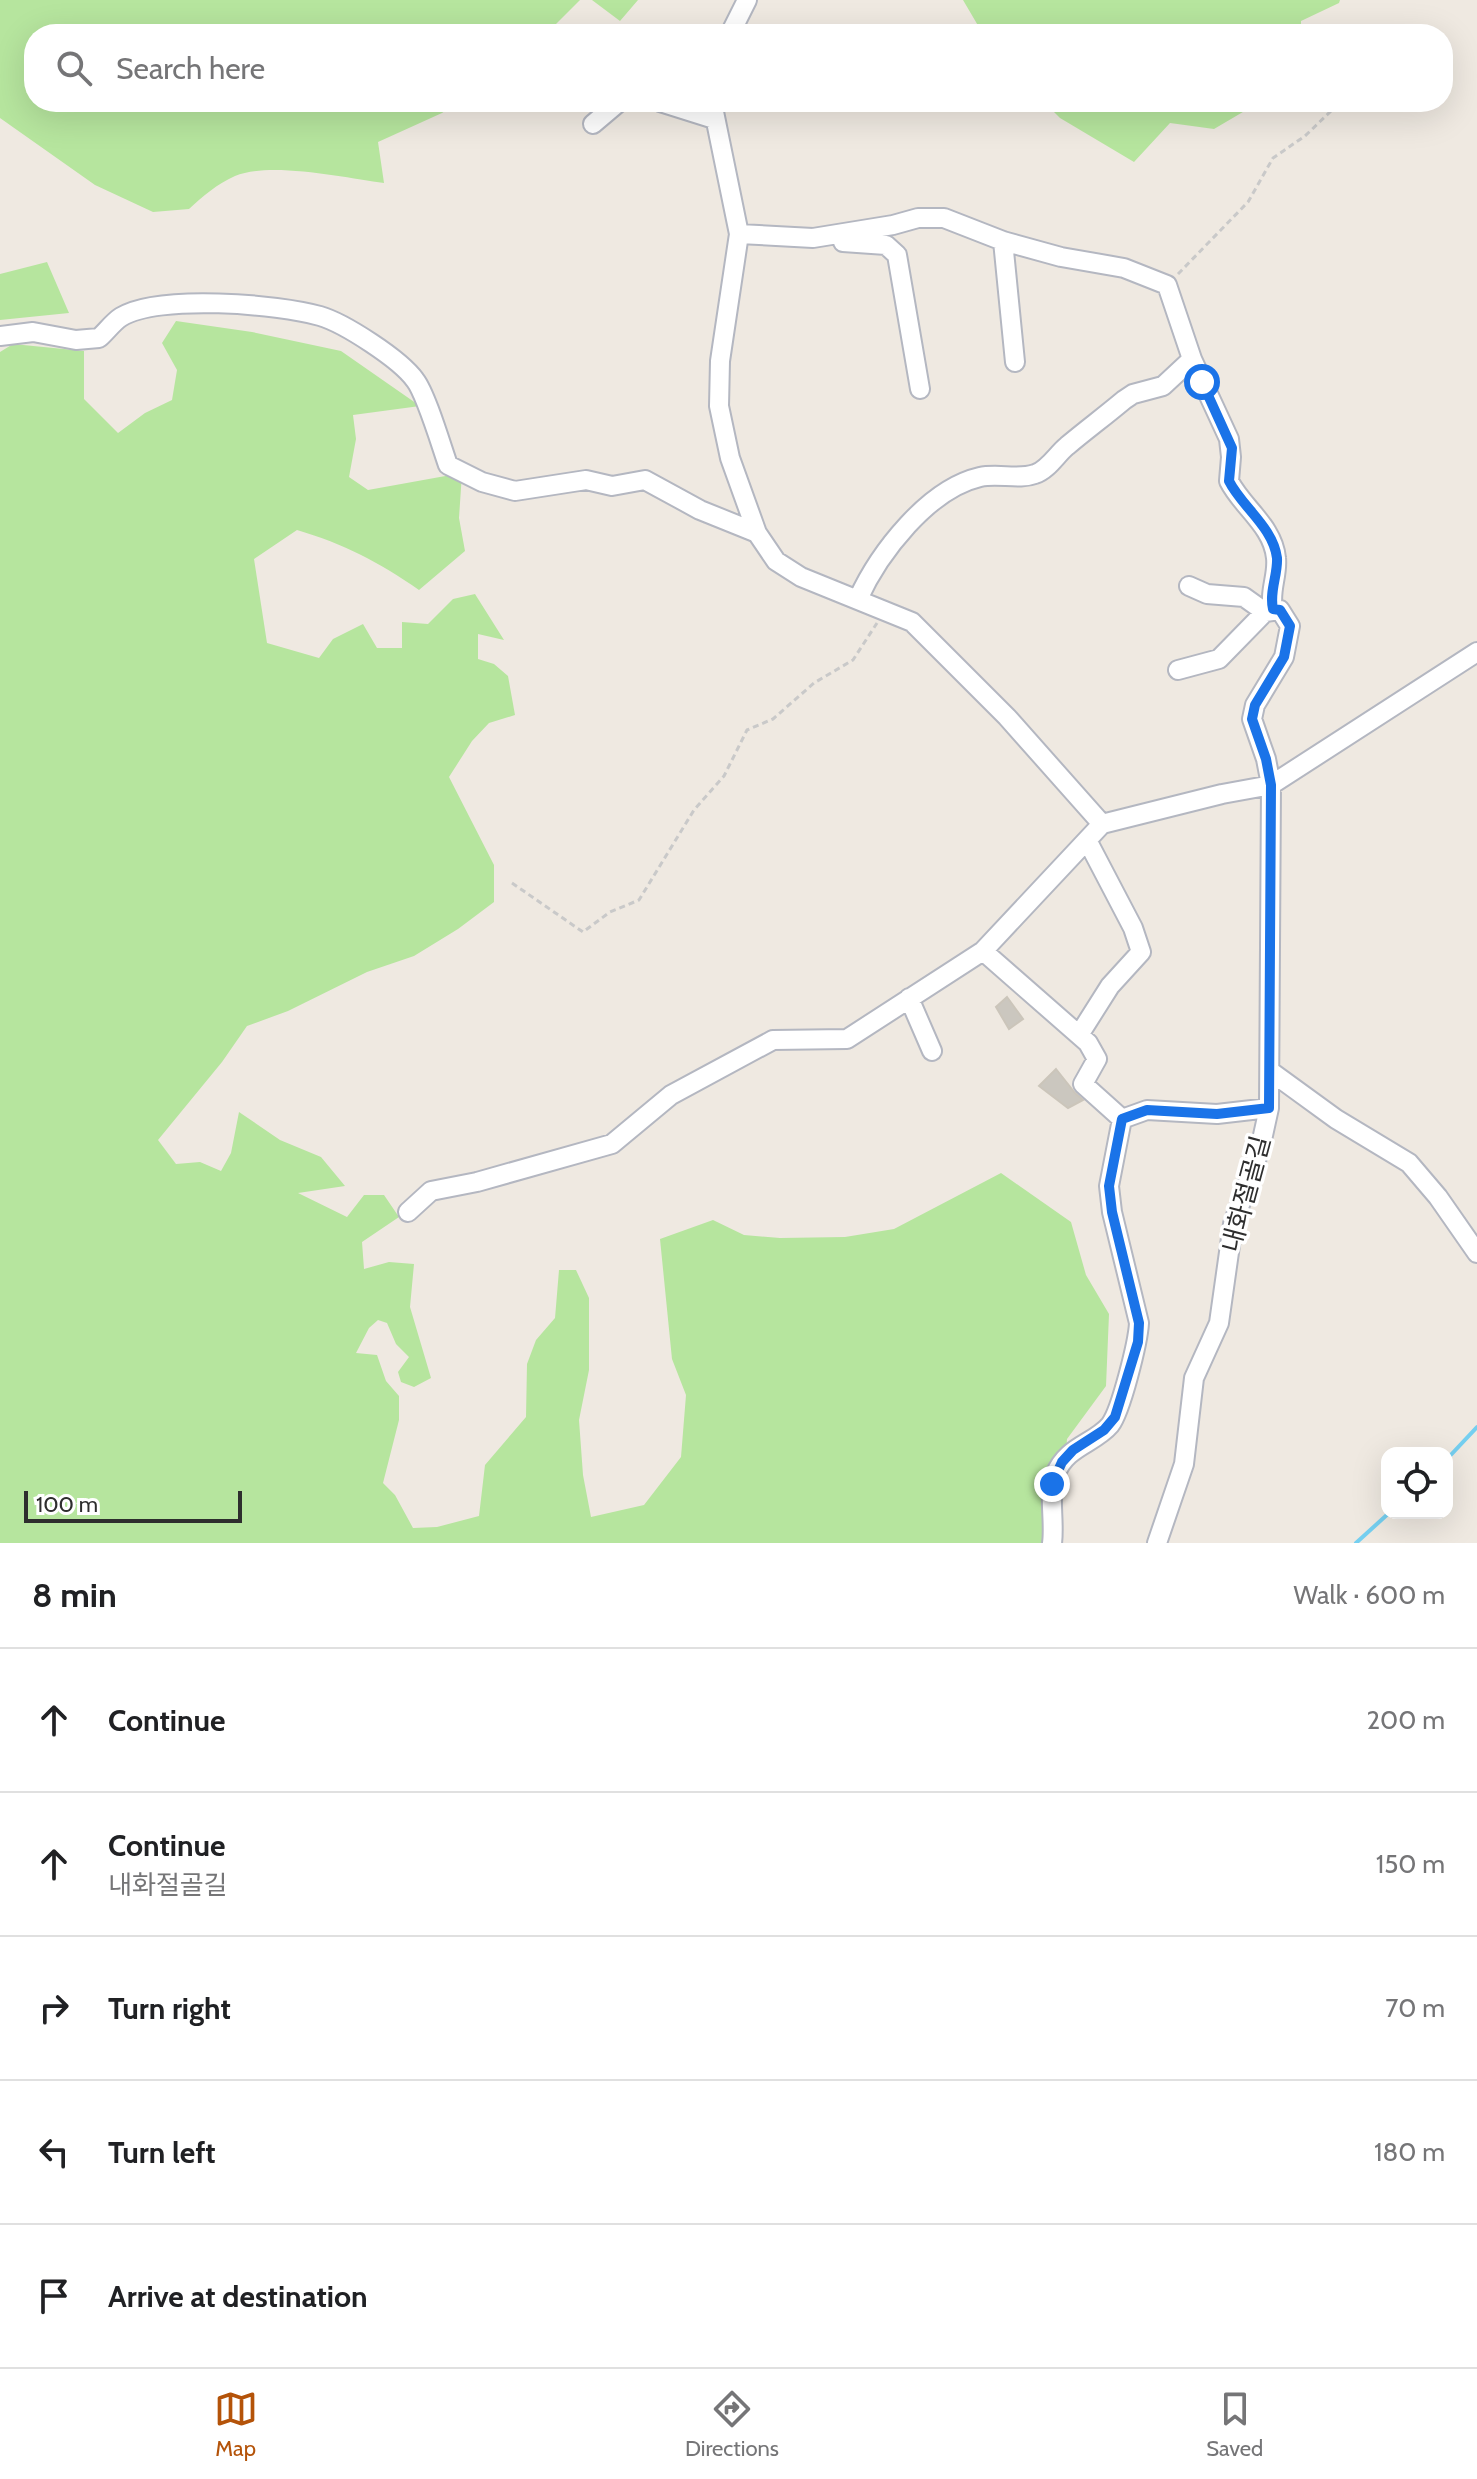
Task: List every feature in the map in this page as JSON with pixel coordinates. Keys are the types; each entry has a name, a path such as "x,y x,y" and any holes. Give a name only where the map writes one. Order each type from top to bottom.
{"street":[{"path":"735,24 747,0"},
{"path":"593,124 607,112"},
{"path":"713,112 739,234 720,361 719,406 730,458 757,533 776,561 801,577 912,622 1007,717 1102,824"},
{"path":"813,238 931,217 944,218 1003,241 1061,257 1124,268 1167,285 1192,359 1232,448 1229,481 1266,530 1277,557 1269,610 1219,659 1178,670"},
{"path":"739,234 871,243 894,249 900,268 920,389"},
{"path":"1003,241 1015,362"},
{"path":"0,336 33,332 76,340 99,338 122,317 154,307 222,303 322,316 387,352 417,381 448,465 482,482 515,491 586,480 612,486 645,480 700,510 757,533"},
{"path":"858,599 876,562 907,525 929,506 979,477 1034,475 1042,471 1069,444 1124,400 1133,394 1163,386 1192,359"},
{"path":"1189,586 1207,594 1244,597 1269,610"},
{"name":"내화절골길","path":"1157,1543 1184,1464 1194,1378 1219,1323 1233,1224 1260,1149 1269,1108 1271,785 1252,719 1255,705 1284,657 1290,626 1280,610 1269,610"},
{"path":"408,1212 431,1191 477,1182 612,1144 671,1095 773,1040 847,1039 983,951 1102,824 1271,785 1477,652"},
{"path":"1079,1035 1110,986 1141,952 1133,928 1087,840"},
{"path":"983,951 1088,1043 1097,1059 1083,1084 1122,1119"},
{"path":"909,998 932,1051"},
{"path":"1270,1071 1336,1119 1409,1163 1438,1197 1477,1253"},
{"path":"1122,1119 1147,1110 1217,1114 1269,1108"},
{"path":"1052,1543 1052,1484 1055,1472 1073,1450 1110,1425 1138,1342 1139,1323 1112,1212 1109,1186 1122,1119"}],"path":[{"path":"1167,285 1248,202 1273,158 1305,136 1330,112"},
{"path":"512,883 583,932 610,912 639,900 694,810 724,776 747,730 773,719 814,683 853,660 886,610"}],"green space":[{"path":"0,0 580,0 556,24 24,24 24,112 443,112 378,142 384,183 288,170 250,172 222,183 189,209 153,212 95,185 0,118"},
{"path":"592,0 638,0 620,21"},
{"path":"963,0 1340,0 1301,21 1301,24 977,24"},
{"path":"1054,112 1243,112 1214,129 1170,123 1134,162"},
{"path":"47,262 69,313 0,320 0,274"},
{"path":"176,321 252,332 341,351 420,406 353,415 356,439 349,477 368,490 462,473 459,518 465,551 419,590 361,555 297,530 254,559 267,643 319,658 333,639 363,624 377,648 402,648 402,622 428,624 453,599 475,594 504,640 478,634 478,659 494,664 508,676 515,715 489,723 472,741 449,777 494,865 494,902 414,956 367,972 288,1011 247,1026 222,1062 158,1140 176,1164 200,1162 221,1171 231,1153 239,1112 280,1140 321,1157 345,1186 298,1193 347,1217 364,1195 384,1195 399,1217 362,1242 364,1269 389,1262 414,1264 410,1307 431,1378 414,1387 401,1382 398,1372 409,1357 396,1344 387,1323 378,1320 369,1328 356,1353 377,1355 386,1381 399,1396 399,1420 383,1483 395,1495 413,1528 437,1527 479,1516 485,1465 526,1417 527,1364 536,1340 555,1318 559,1270 576,1270 589,1298 589,1370 579,1420 583,1475 591,1517 644,1505 681,1457 686,1395 672,1359 660,1239 713,1220 744,1235 780,1238 845,1237 894,1229 1001,1173 1071,1222 1086,1275 1109,1314 1106,1386 1067,1439 1062,1504 1050,1543 0,1543 0,352 13,344 84,351 84,399 118,433 145,413 172,400 177,370 162,343"}],"building":[{"path":"1007,997 1023,1019 1009,1029 996,1007"},
{"path":"1056,1069 1083,1100 1068,1108 1039,1086"}],"waterway":[{"path":"1453,1453 1477,1427"},
{"path":"1356,1543 1382,1519"}],"route":[{"path":"1052,1484 1055,1472 1073,1450 1104,1430 1115,1417 1138,1342 1139,1323 1112,1212 1109,1186 1122,1119 1147,1110 1217,1114 1269,1108 1271,785 1252,719 1255,705 1284,657 1290,626 1280,610 1273,609 1271,597 1277,557 1273,545 1266,530 1232,488 1228,473 1232,448 1202,382"}]}
